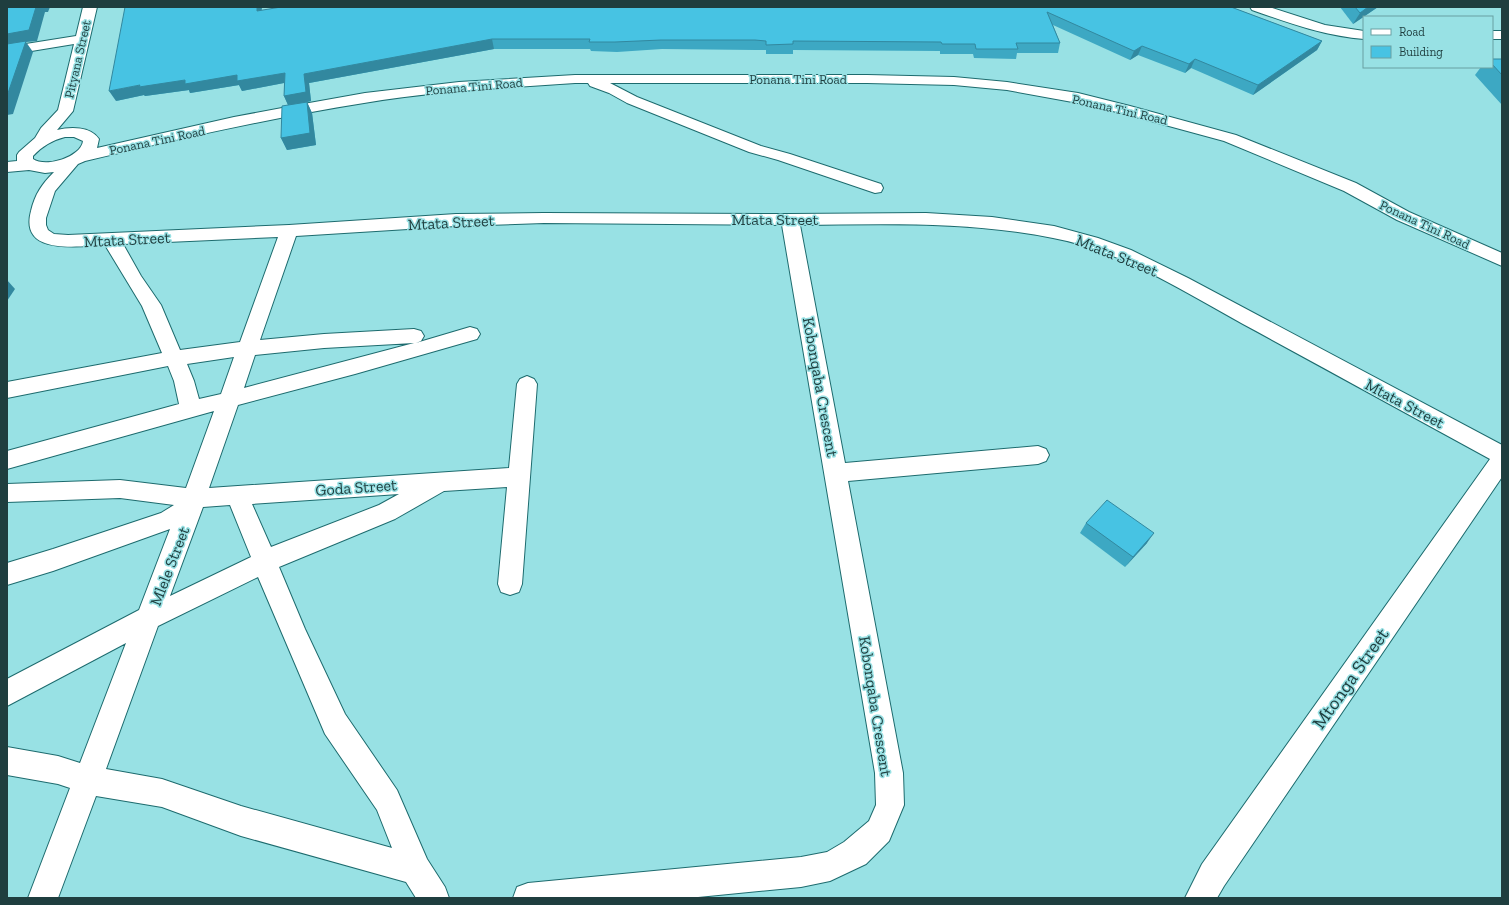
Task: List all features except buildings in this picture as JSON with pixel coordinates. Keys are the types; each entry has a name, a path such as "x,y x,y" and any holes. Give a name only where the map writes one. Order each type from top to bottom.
{"street":[{"name":"Pityana Street","path":"32,166 25,160 25,155 39,142 47,130 65,111 90,7"},
{"path":"1257,7 1323,30 1343,34 1363,34"},
{"path":"7,51 82,39"},
{"path":"584,79 614,90 632,100 756,149 875,188"},
{"name":"Ponana Tini Road","path":"32,166 46,168 76,159 234,122 365,98 460,86 584,79 867,79 954,82 1007,86 1078,98 1230,138 1350,187 1401,204 1502,244"},
{"name":"Pityana Street","path":"65,111 82,134"},
{"name":"Ponana Tini Road","path":"39,142 54,136 110,134 234,122"},
{"name":"Mtata Street","path":"82,134 91,139 91,144 46,191 36,219 36,228 39,233 47,238 57,241 111,240 289,231 456,220 537,218 790,220 926,218 992,223 1054,232 1092,242 1125,254 1181,282 1502,454"},
{"path":"12,150 39,142"},
{"path":"7,167 32,166 46,191"},
{"name":"Ponana Tini Road","path":"1350,187 1403,216 1502,260"},
{"name":"Kobonqaba Crescent","path":"528,898 801,872 830,866 855,853 879,831 890,805 889,773 790,220"},
{"name":"Mlele Street","path":"43,898 193,503 289,231"},
{"path":"111,240 151,305 184,381 191,409"},
{"path":"7,460 191,409 388,359 470,334"},
{"path":"7,390 175,358 359,338 414,336"},
{"path":"510,584 527,384"},
{"path":"836,473 1038,455"},
{"name":"Mtonga Street","path":"1200,898 1213,875 1502,459"},
{"name":"Goda Street","path":"193,503 237,495 518,477"},
{"path":"7,693 149,618 283,553 387,512 441,482"},
{"path":"7,493 120,489 193,503"},
{"path":"237,495 294,632 335,724 387,800 416,870 434,898"},
{"path":"7,574 54,560 155,525 168,520 193,503"},
{"path":"7,761 58,770 88,780 162,793 241,821 416,870"}]}
